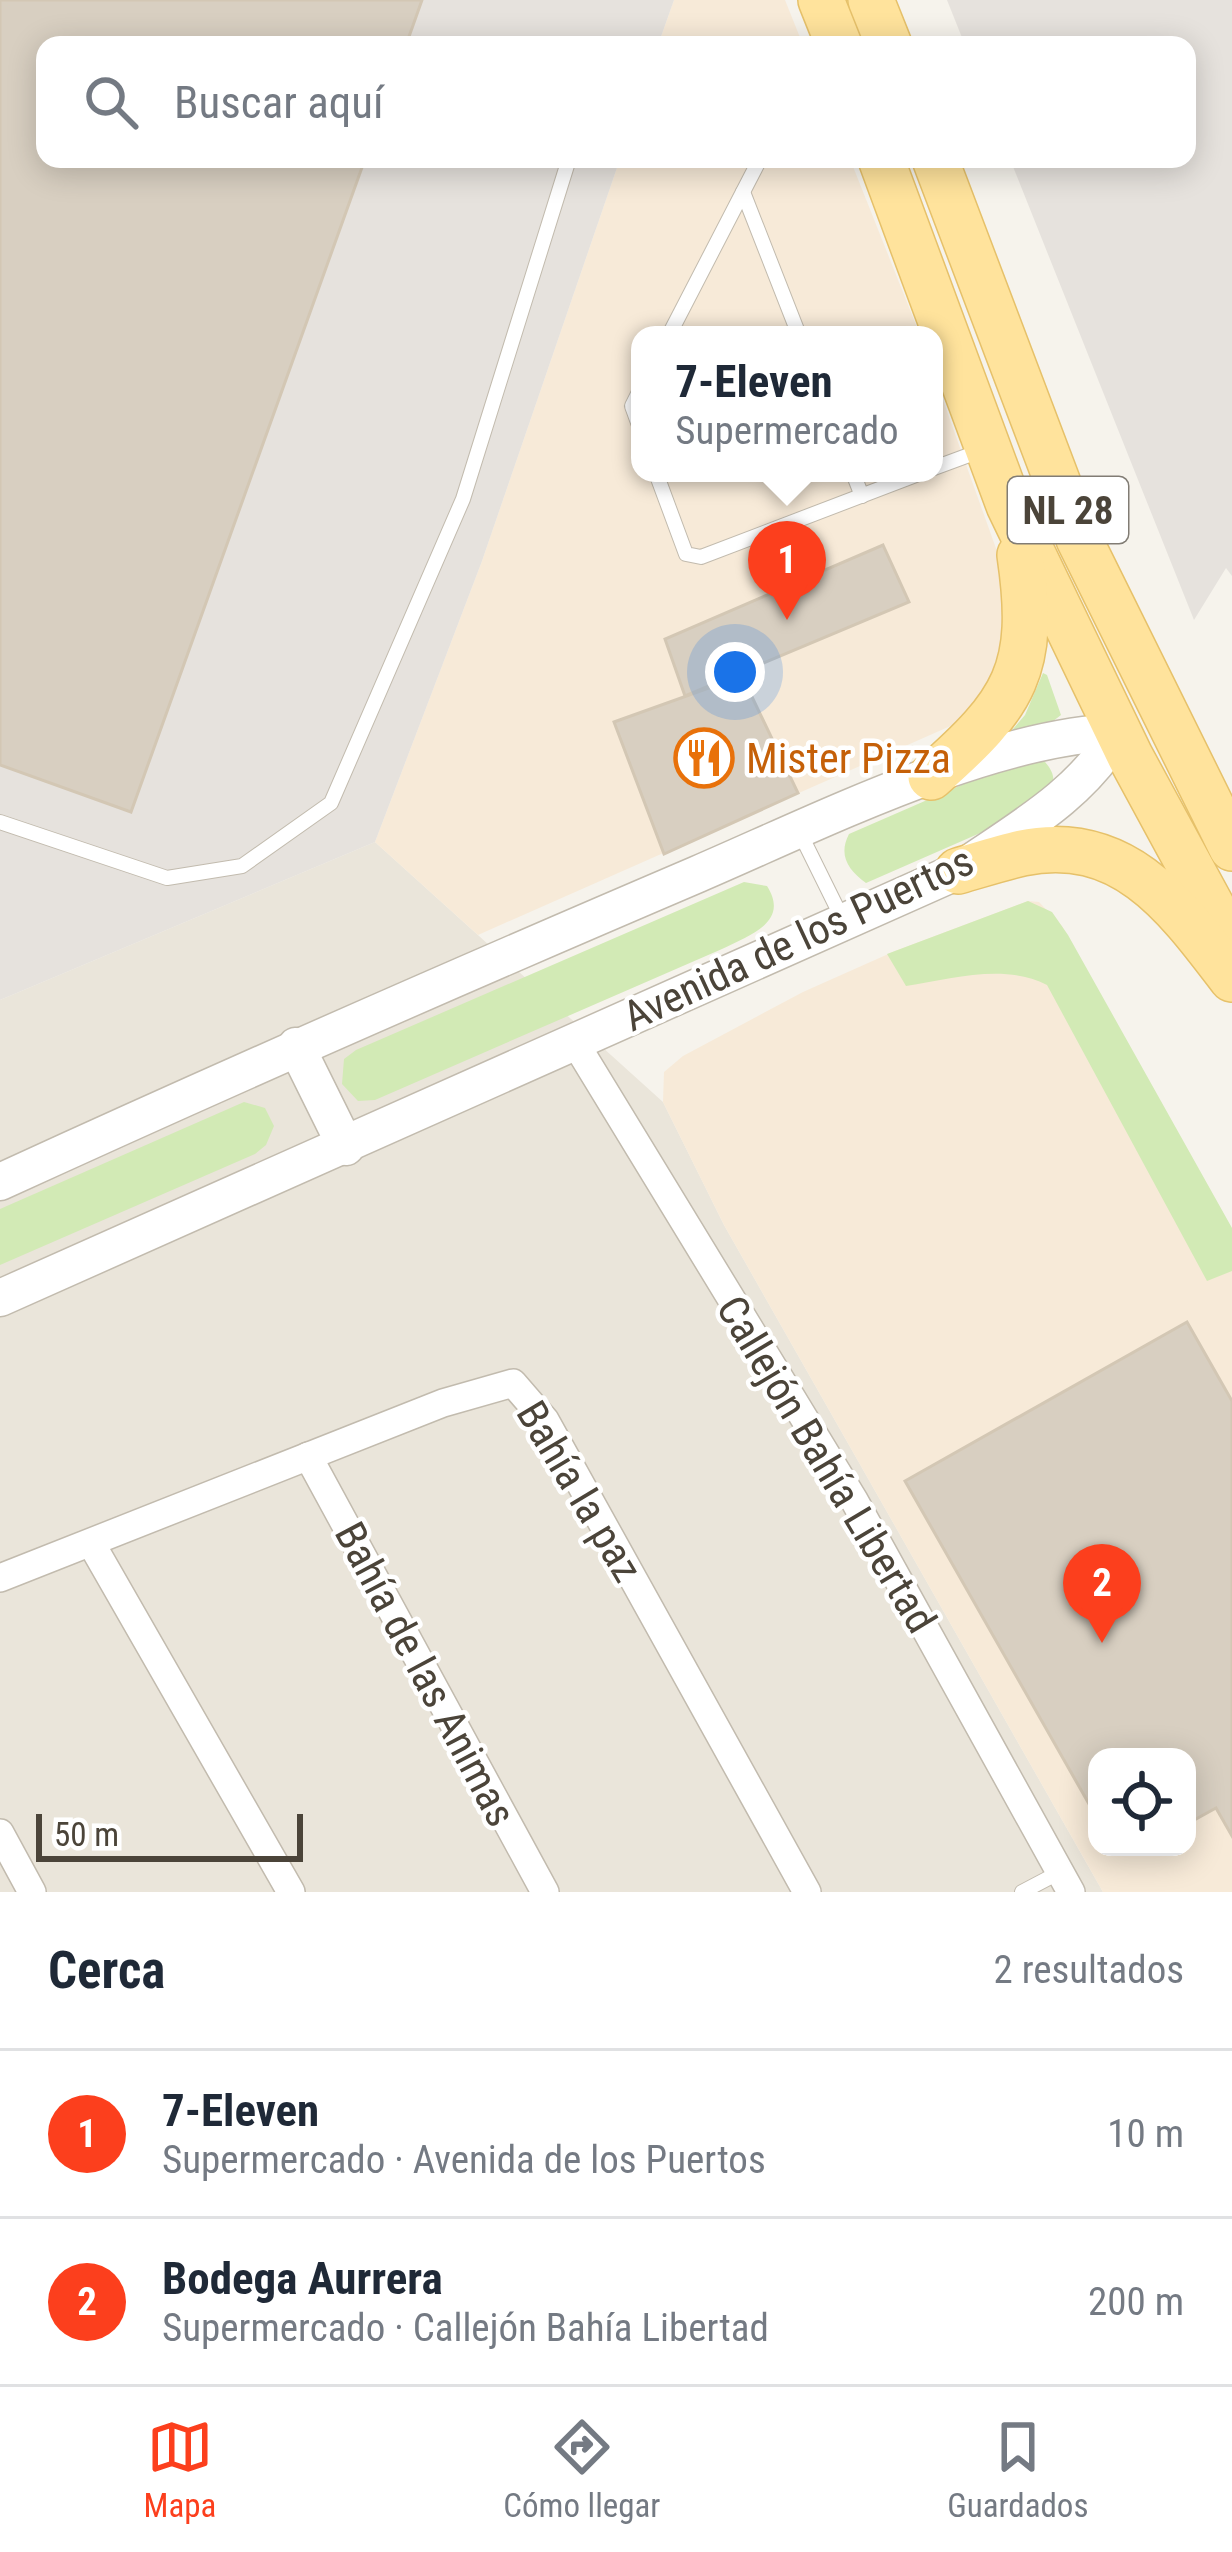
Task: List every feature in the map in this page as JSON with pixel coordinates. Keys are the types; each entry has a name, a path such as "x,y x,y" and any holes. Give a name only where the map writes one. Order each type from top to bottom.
{"main road":[{"path":"871,0 885,36"},
{"name":"NL 28","path":"884,168 943,326"},
{"name":"NL 28","path":"939,168 1079,539 1232,848"},
{"path":"994,307 1010,412 1053,532 1110,665 1118,696 1118,732 1156,762 1232,891"},
{"name":"NL 28","path":"943,326 1009,506 1118,732 1232,944"},
{"path":"931,777 988,725 1018,672 1024,646 1025,585 1009,506"},
{"path":"958,871 1024,852 1087,851 1114,861 1147,880 1232,979"},
{"path":"1160,894 1232,1010"}],"street":[{"path":"0,1182 296,1046 931,777 1032,745 1118,732"},
{"name":"Avenida de los Puertos","path":"0,1298 958,871 1059,802 1095,767 1118,732"},
{"name":"Callejón Bahía Libertad","path":"574,1041 854,1500 1065,1882"},
{"path":"296,1046 346,1147"},
{"name":"Bahía la paz","path":"0,1578 469,1394 514,1383 544,1420 807,1892"},
{"name":"Bahía de las Animas","path":"308,1456 545,1892"},
{"path":"92,1543 291,1892"},
{"path":"0,1833 32,1892"}],"lane":[{"path":"0,822 167,878 242,866 331,803 463,500 566,168"},
{"path":"674,326 755,168"},
{"path":"743,192 795,326"},
{"path":"943,465 988,448"},
{"path":"659,482 686,554 701,557 899,482"},
{"path":"857,482 862,496"},
{"path":"799,831 844,923"},
{"path":"1022,1892 1065,1882"}],"shaded area":[{"path":"0,0 674,0 661,36 36,36 36,168 617,168 482,561 375,842 0,1000"},
{"path":"674,0 785,0 799,36 661,36"},
{"path":"947,0 1232,0 1232,576 1226,568 1194,620 1014,168 1196,168 1196,36 961,36"},
{"path":"617,168 854,168 916,326 631,326 631,482 943,482 943,400 1003,568 1008,653 964,720 478,935 375,842 482,561"},
{"path":"375,842 663,1102 724,1225 1103,1892 0,1892 0,1000"},
{"path":"1028,901 1039,902 1062,926 1232,1229 1232,1892 1103,1892 724,1225 663,1102 664,1072 683,1056 803,992 895,951"}],"green space":[{"path":"1043,673 1061,715 1044,728 1007,736 1025,715"},
{"path":"1026,757 1045,762 1053,774 1053,785 1040,807 866,883 850,867 844,849 849,834"},
{"path":"744,882 767,886 774,909 764,926 744,938 375,1100 358,1101 342,1084 344,1059 356,1050"},
{"path":"1028,901 1052,912 1068,935 1232,1228 1232,1271 1207,1281 1047,985 996,974 906,986 887,954"},
{"path":"244,1102 265,1108 274,1126 266,1145 255,1154 0,1265 0,1209"}],"building":[{"path":"0,0 422,0 409,36 36,36 36,168 362,168 131,812 0,765"},
{"path":"883,545 909,602 685,696 665,639"},
{"name":"Mister Pizza","path":"742,676 798,793 664,854 614,722"},
{"path":"1187,1322 1232,1401 1232,1836 1216,1808 1196,1819 1196,1748 1088,1748 1088,1802 905,1481"}],"place":[{"name":"7-Eleven","path":"787,620"},
{"name":"Mister Pizza","path":"704,758"},
{"name":"Bodega Aurrera","path":"1102,1643"}]}
